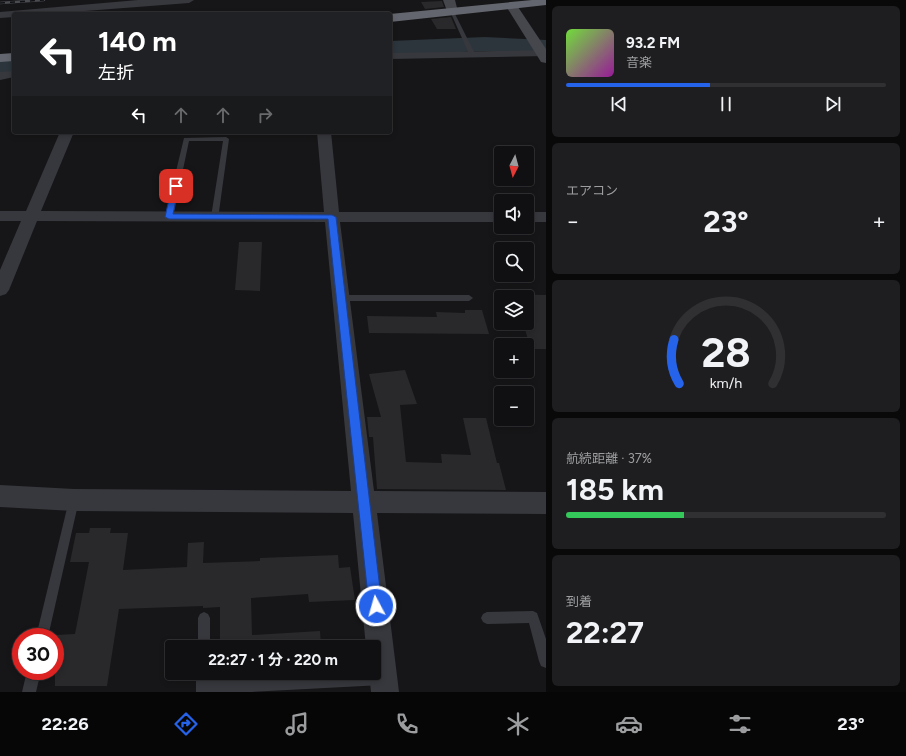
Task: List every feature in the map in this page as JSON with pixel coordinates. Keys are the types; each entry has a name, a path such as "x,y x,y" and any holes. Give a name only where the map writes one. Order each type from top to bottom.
{"highway":[{"path":"392,18 546,2"},
{"path":"0,58 12,57"}],"street":[{"path":"33,12 142,2 189,0"},
{"path":"449,0 452,12"},
{"path":"131,12 142,2"},
{"path":"512,6 545,55"},
{"path":"0,15 12,14"},
{"path":"392,56 472,54 545,55"},
{"path":"0,76 12,74"},
{"path":"0,290 66,134"},
{"path":"324,134 384,685"},
{"path":"0,216 494,217"},
{"path":"534,217 546,218"},
{"path":"0,496 74,500 546,503"}],"lane":[{"path":"452,12 472,54"},
{"path":"169,217 186,139 226,139 215,217"},
{"path":"341,298 469,298"},
{"path":"44,628 74,500"},
{"path":"487,618 534,617 546,661"},
{"path":"204,618 204,640"},
{"path":"29,692 32,680"},
{"path":"203,690 384,685"}],"building":[{"path":"442,1 444,7 425,9 421,2"},
{"path":"451,17 456,29 437,29 431,19"},
{"path":"239,242 262,242 260,291 235,290"},
{"path":"534,295 546,295 546,349 534,349 534,338 528,338 525,330 534,330"},
{"path":"465,310 482,310 489,334 369,333 367,316 437,317 436,312 465,313"},
{"path":"405,370 417,404 400,405 406,462 442,463 441,454 471,455 463,418 486,418 497,463 499,463 506,490 377,489 373,437 369,437 367,417 381,417 369,374"},
{"path":"90,528 111,528 110,533 128,533 123,570 187,567 188,543 204,542 203,563 260,561 260,558 338,555 339,568 350,567 355,600 309,602 308,594 251,598 252,635 320,631 321,640 220,640 220,607 203,608 203,606 119,609 107,686 55,686 55,680 64,680 64,635 75,634 89,562 70,562 76,533 89,533"}],"waterway":[{"path":"392,48 485,44 546,47"},
{"path":"0,68 12,67"}],"railway":[{"path":"0,3 44,0"}],"route":[{"path":"176,186 169,217 332,217 376,606"}]}
